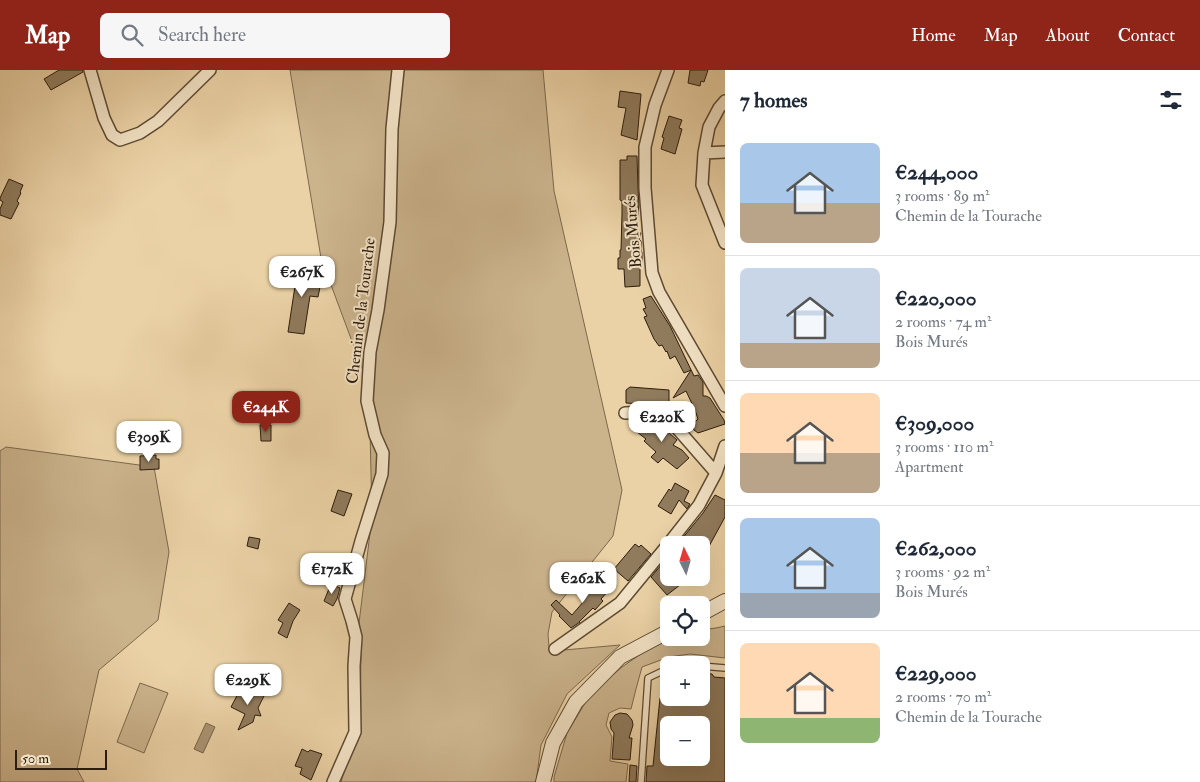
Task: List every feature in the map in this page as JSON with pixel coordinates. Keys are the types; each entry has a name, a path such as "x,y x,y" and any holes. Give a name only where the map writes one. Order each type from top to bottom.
{"street":[{"path":"90,70 104,118 112,136 120,140 140,133 158,121 210,70"},
{"name":"Chemin de la Tourache","path":"333,782 355,732 354,666 356,637 344,600 382,474 383,453 375,435 367,401 370,352 378,310 390,222 392,129 398,70"},
{"name":"Bois Murés","path":"668,70 655,105 645,147 645,188 652,273 659,292 725,406"},
{"path":"725,101 709,128 704,153 702,185 725,243"},
{"path":"704,153 725,152"},
{"path":"625,413 646,412 664,417 675,426 716,472"},
{"path":"555,649 620,602 698,505 716,472 725,446"},
{"path":"710,609 725,601"},
{"path":"543,782 553,743 576,702 620,657 660,636"}],"lane":[{"path":"710,667 725,668"},
{"path":"641,782 648,678 660,672"}],"shaded area":[{"path":"290,70 543,70 554,191 622,490 613,536 552,612 548,634 549,647 564,650 620,645 567,694 541,745 536,782 341,782 360,719 361,645 359,623 372,517 369,387 321,258"},
{"path":"6,447 154,467 169,552 158,620 99,670 77,769 84,782 0,782 0,451"},
{"path":"725,626 725,658 690,654 660,656 660,660 642,667 631,709 620,708 609,713 606,725 612,737 610,761 628,764 626,782 554,782 567,733 590,695 622,667 660,641 660,646 710,646 710,629"},
{"path":"140,683 168,693 144,753 117,742"},
{"path":"206,723 215,727 203,753 194,749"}],"building":[{"path":"59,70 83,70 83,72 51,90 44,79"},
{"path":"690,70 708,70 704,82 701,81 700,86 688,83"},
{"path":"620,91 641,94 637,140 621,135 626,108 618,107"},
{"path":"669,116 682,120 679,128 682,129 675,154 661,149 664,138 662,137"},
{"path":"627,156 637,156 639,205 636,232 641,233 639,239 641,241 642,263 640,263 640,286 625,287 624,269 618,269 618,258 620,258 621,250 622,213 622,201 620,200 620,160 627,160"},
{"path":"9,179 23,185 17,201 19,203 11,219 0,215 3,202 0,198"},
{"path":"299,260 310,262 309,273 316,274 314,286 320,287 318,297 310,296 304,334 288,332"},
{"path":"651,296 670,326 694,376 698,375 703,382 703,396 710,398 725,424 698,433 692,425 698,419 686,391 673,398 691,370 684,373 675,356 670,359 667,351 662,345 659,346 654,339 644,317 647,316 643,309 646,308 643,299"},
{"path":"630,387 669,390 669,406 626,403 626,390"},
{"path":"641,420 658,423 677,440 673,445 682,450 689,458 677,469 663,458 658,463 651,457 656,452 644,441 646,439 637,432 640,429 636,425"},
{"path":"260,425 271,425 271,441 261,441"},
{"path":"156,455 156,459 159,459 159,469 140,470 140,456"},
{"path":"675,483 689,491 684,501 690,504 687,509 679,500 671,514 658,506 669,489 671,491"},
{"path":"338,490 352,494 344,516 331,511"},
{"path":"715,495 725,500 725,517 710,544 710,536 684,536"},
{"path":"249,537 260,539 258,549 247,546"},
{"path":"635,544 639,547 641,545 651,554 628,581 614,569"},
{"path":"660,566 660,586 679,586 667,595 651,577"},
{"path":"597,578 609,590 595,610 593,608 580,622 571,628 551,605 556,600 572,615 584,601 581,597 590,589 588,586"},
{"path":"331,584 340,588 333,606 324,601"},
{"path":"289,603 300,610 293,621 287,638 278,633 283,623 278,620"},
{"path":"710,674 714,677 725,678 725,782 646,782 647,766 653,766 660,698 660,706 710,706"},
{"path":"245,687 264,696 258,708 261,716 255,715 253,722 238,730 245,714 231,707 240,690 244,692"},
{"path":"620,713 627,714 632,720 633,725 629,738 632,738 630,760 612,759 614,733 610,722 615,715"},
{"path":"302,749 322,754 311,780 300,774 302,768 295,766"},
{"path":"630,765 637,766 636,782 629,782"}]}
